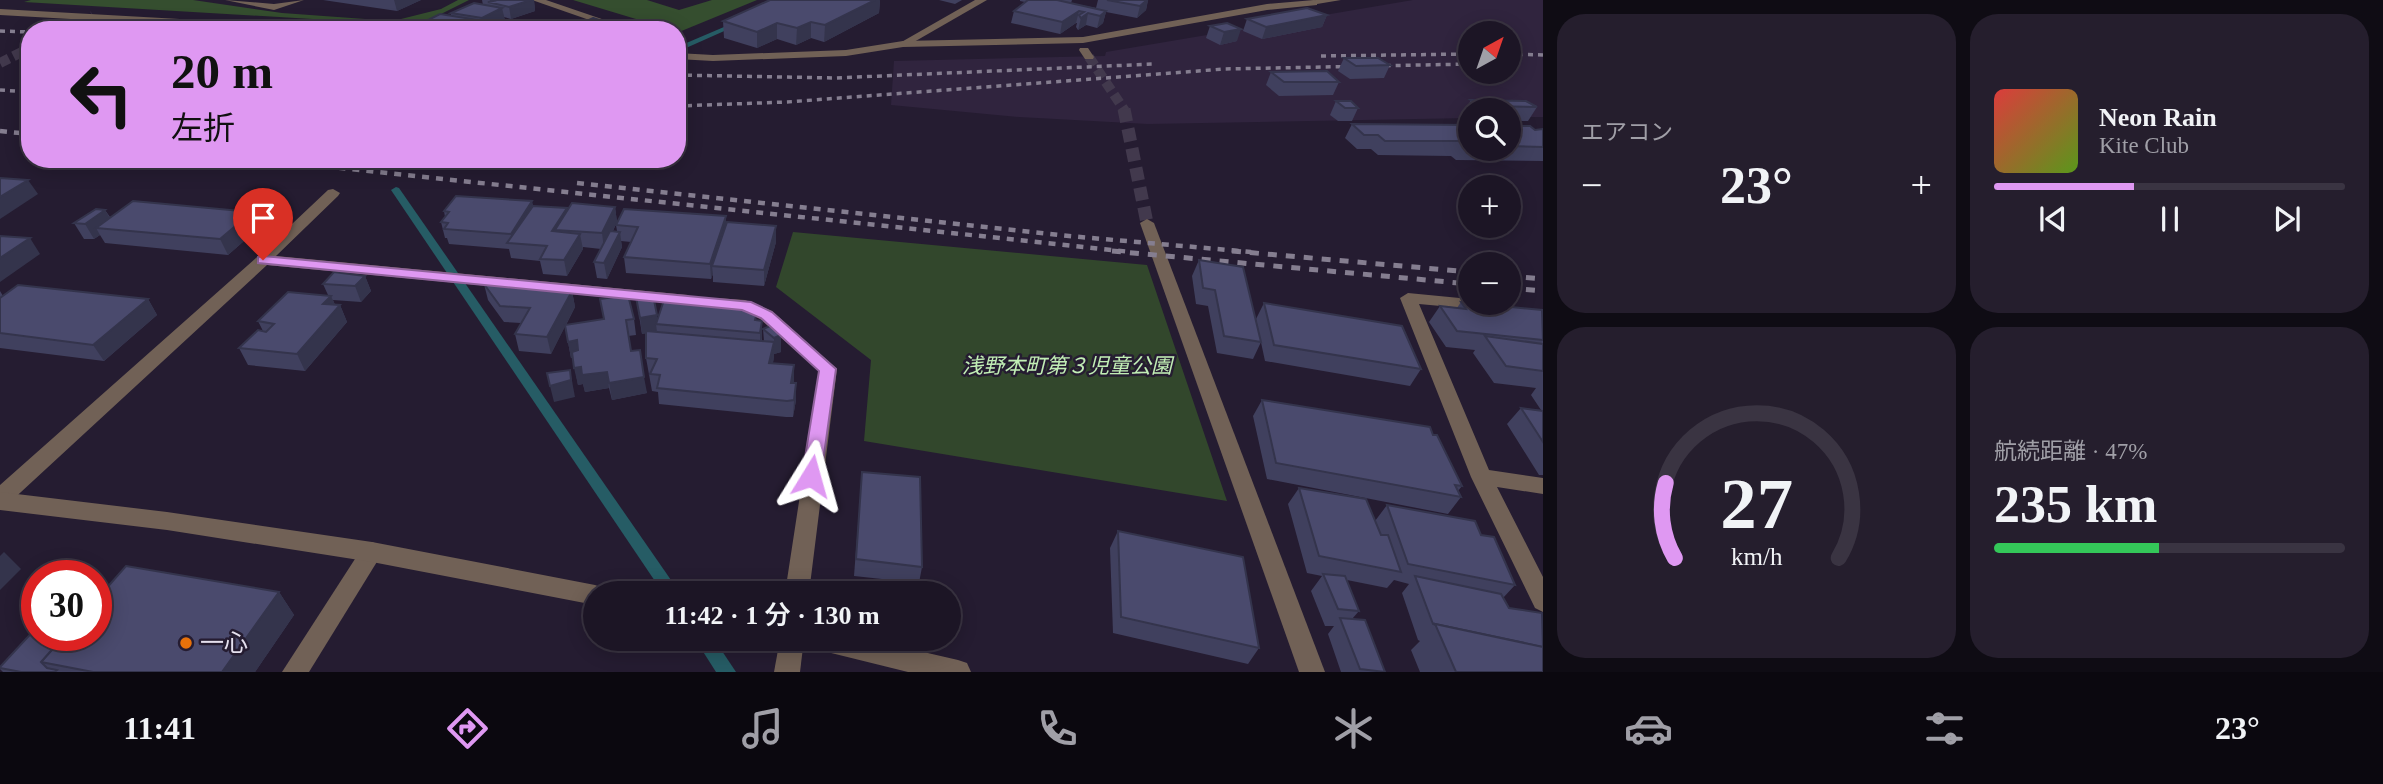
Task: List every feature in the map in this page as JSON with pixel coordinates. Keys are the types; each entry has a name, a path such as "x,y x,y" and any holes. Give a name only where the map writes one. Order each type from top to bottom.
{"street":[{"path":"230,0 274,7 299,0"},
{"path":"537,0 601,21"},
{"path":"902,44 982,0"},
{"path":"846,53 902,44 1083,40 1267,7 1336,0"},
{"path":"686,56 1086,53 1314,3"},
{"path":"0,12 162,21"},
{"path":"0,499 333,193"},
{"path":"1147,223 1312,672"},
{"path":"263,260 745,305 766,315 828,369 799,581"},
{"path":"1458,303 1408,298 1481,477 1543,601"},
{"path":"1481,477 1543,486"},
{"path":"0,499 372,552 583,593"},
{"path":"295,672 372,552"},
{"path":"787,672 790,651"},
{"path":"870,651 958,672"}],"shaded area":[{"path":"1413,0 1543,0 1543,117 1521,117 1521,98 1458,98 1458,118 1148,124 1019,117 891,105 894,61 1105,56 1106,52"}],"green space":[{"path":"193,0 282,13 393,21 345,21 24,2"},
{"path":"458,0 469,0 431,19 393,21 441,9"},
{"path":"573,0 647,0 679,10 712,0 757,0 686,29 686,21 643,21"},
{"name":"浅野本町第３児童公園","path":"793,232 1147,265 1227,501 864,441 871,360 776,287"}],"building":[{"path":"490,0 531,0 509,7 488,2 493,1"},
{"path":"770,0 875,0 825,25 811,22 797,28 777,23 757,32 723,21"},
{"path":"1028,0 1057,0 1106,11 1100,16 1088,13 1081,18 1079,15 1084,12 1079,11 1062,22 1014,11"},
{"path":"1107,0 1147,0 1140,6"},
{"path":"474,3 502,8 482,18 451,13"},
{"path":"1307,8 1327,15 1266,27 1247,19"},
{"path":"440,14 478,20 436,21 428,20"},
{"path":"1227,23 1241,29 1224,32 1210,26"},
{"path":"1344,58 1378,58 1390,65 1356,66"},
{"path":"1327,71 1339,82 1284,82 1271,72"},
{"path":"1336,101 1351,101 1358,108 1345,108"},
{"path":"1521,101 1526,101 1537,107 1521,107"},
{"path":"1352,124 1458,125 1458,141 1385,141 1378,135 1364,135"},
{"path":"1521,126 1543,129 1543,147 1521,146"},
{"path":"0,178 28,180 0,197"},
{"path":"456,196 532,201 511,234 444,229 448,223 441,222 449,212 444,211"},
{"path":"133,201 252,212 220,239 96,228"},
{"path":"572,203 615,207 602,233 555,230"},
{"path":"533,206 567,208 552,231 580,234 564,260 540,259 547,246 507,243"},
{"path":"96,209 105,210 85,224 74,223"},
{"path":"624,209 726,216 710,264 624,257 638,227 616,225"},
{"path":"727,222 776,226 764,270 712,266"},
{"path":"610,231 620,232 604,263 594,262"},
{"path":"0,236 30,238 0,258"},
{"path":"1199,260 1243,267 1261,342 1224,336 1215,290 1203,288"},
{"path":"334,272 365,276 355,286 323,284"},
{"path":"484,284 572,291 547,337 515,334 530,308 500,306"},
{"path":"18,285 148,299 93,345 0,333 0,298"},
{"path":"288,292 331,296 323,304 340,305 297,354 239,348 258,330 266,332 274,324 258,321"},
{"path":"628,295 634,319 626,320 631,351 640,350 644,377 609,383 607,372 582,375 581,367 574,368 572,352 578,350 577,340 568,342 565,325 604,319 600,299"},
{"path":"653,295 657,315 640,318 636,297"},
{"path":"665,297 740,305 756,316 755,320 762,321 760,333 656,324"},
{"path":"1264,303 1402,326 1421,369 1274,345"},
{"path":"1440,306 1458,308 1458,315 1521,315 1521,308 1542,310 1543,340 1457,331"},
{"path":"770,326 781,335 774,338 763,329"},
{"path":"646,331 774,342 769,363 794,365 791,383 796,383 794,400 657,388 660,375 650,374 657,359 646,358"},
{"path":"1485,336 1543,344 1543,371 1506,366"},
{"path":"570,370 571,380 550,386 547,373"},
{"path":"1262,400 1430,427 1433,435 1437,435 1462,486 1455,485 1461,497 1276,463"},
{"path":"1521,408 1543,411 1543,442"},
{"path":"862,472 920,477 922,567 856,559"},
{"path":"1299,488 1366,499 1381,535 1388,535 1401,572 1319,556"},
{"path":"1387,505 1475,521 1481,535 1494,537 1515,585 1408,564"},
{"path":"1118,531 1243,557 1259,648 1121,617"},
{"name":"一心","path":"126,566 279,592 222,672 93,672 41,662 51,651 112,651 112,582"},
{"path":"1323,574 1345,576 1359,611 1338,609"},
{"path":"1415,576 1501,594 1509,608 1542,613 1543,647 1433,624"},
{"path":"1340,618 1365,620 1385,672 1360,669"},
{"path":"1435,624 1543,647 1543,672 1456,672"},
{"path":"21,644 21,651 51,651 41,662 47,668 57,670 21,672 0,667"}],"waterway":[{"path":"686,46 738,23"},
{"path":"396,190 664,581"},
{"path":"712,651 727,672"}],"tunnel":[{"path":"83,21 93,16"},
{"path":"0,63 21,52"},
{"path":"1089,57 1124,110"},
{"path":"1124,110 1147,223"}],"railway":[{"path":"0,31 21,32"},
{"path":"1321,56 1458,54"},
{"path":"1521,54 1543,55"},
{"path":"686,75 835,78 1153,64"},
{"path":"686,106 787,102 1224,69 1458,64"},
{"path":"0,90 21,91"},
{"path":"0,131 21,133"},
{"path":"340,168 1131,252"},
{"path":"577,183 1069,236 1251,252"},
{"path":"1112,251 1458,283"},
{"path":"1232,251 1458,271"},
{"path":"1521,277 1543,279"},
{"path":"1521,289 1543,291"}],"place":[{"name":"一心","path":"186,643"}],"route":[{"path":"263,260 745,305 766,315 828,369 811,476"}]}
